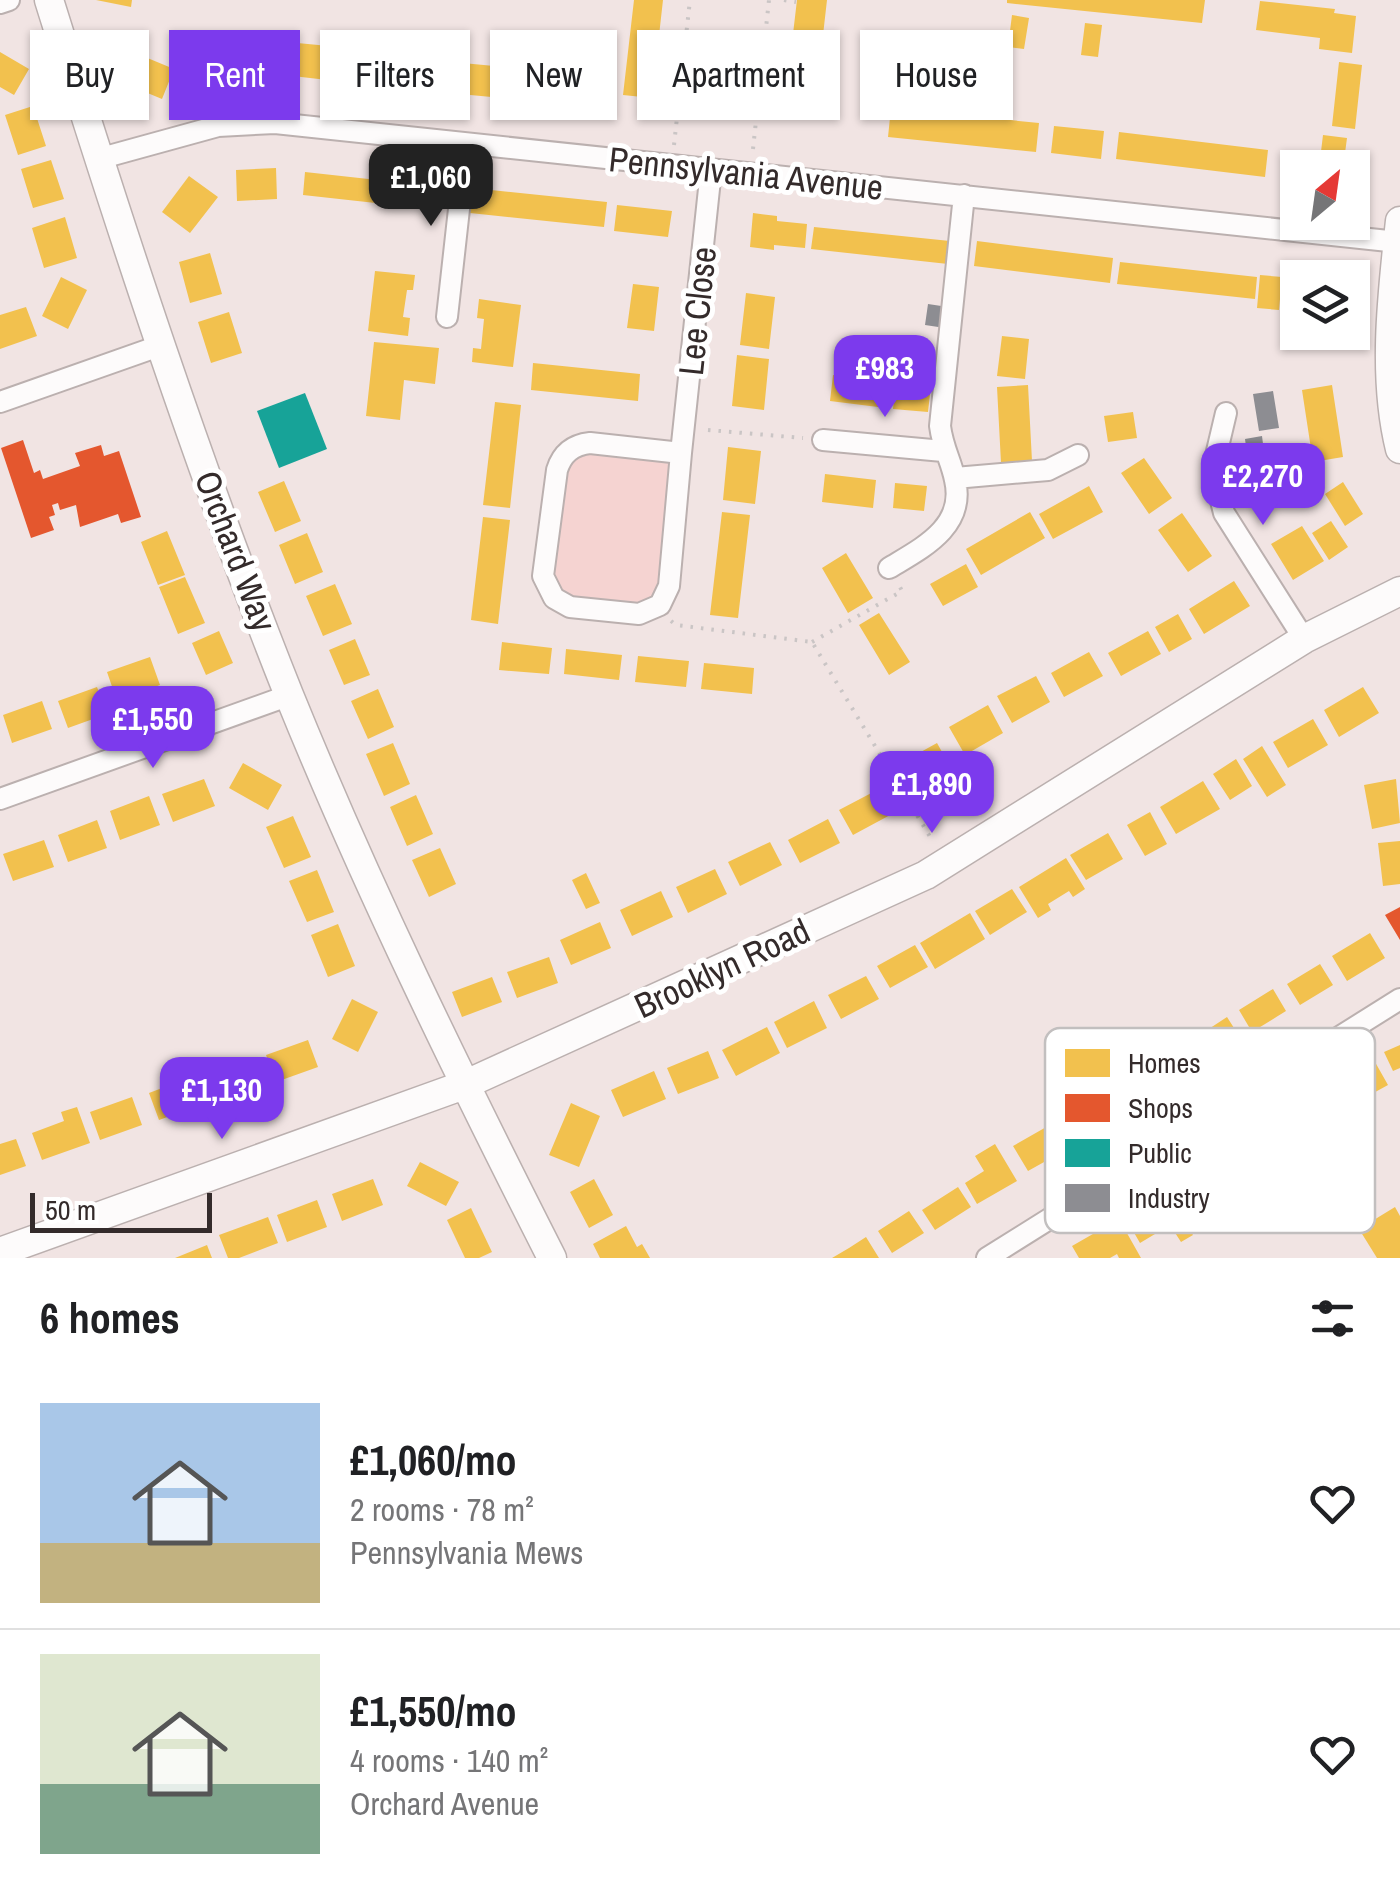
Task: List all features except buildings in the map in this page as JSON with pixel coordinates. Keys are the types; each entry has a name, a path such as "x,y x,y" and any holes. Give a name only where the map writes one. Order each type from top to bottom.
{"street":[{"path":"0,3 9,0"},
{"name":"Orchard Way","path":"48,0 159,346 290,695 406,965 552,1258"},
{"name":"Pennsylvania Avenue","path":"98,159 218,126 256,123 964,195 1399,232"},
{"path":"447,318 466,146"},
{"name":"Lee Close","path":"655,610 665,599 669,586 712,170"},
{"path":"889,568 941,534 955,502 955,478 943,451 940,426 964,195"},
{"path":"1399,232 1394,412 1400,449"},
{"path":"0,402 159,346"},
{"path":"1226,413 1214,468 1224,513 1304,639"},
{"path":"823,440 943,451"},
{"path":"655,610 639,614 570,607 549,591 544,576 557,470 564,454 583,444 681,453"},
{"path":"955,478 1048,470 1078,455"},
{"name":"Brooklyn Road","path":"0,1252 464,1085 926,874 1304,639 1400,591"},
{"path":"0,799 290,695"},
{"path":"1352,1028 1400,998"},
{"path":"986,1258 1045,1221"}],"path":[{"path":"687,30 690,0"},
{"path":"766,30 769,0"},
{"path":"784,0 796,2"},
{"path":"672,164 677,120"},
{"path":"751,174 757,120"},
{"path":"685,428 823,440"},
{"path":"655,610 676,624 812,642 902,591 889,568"},
{"path":"812,642 945,861"}],"shaded area":[{"path":"570,450 681,453 669,586 639,614 549,591"}]}
